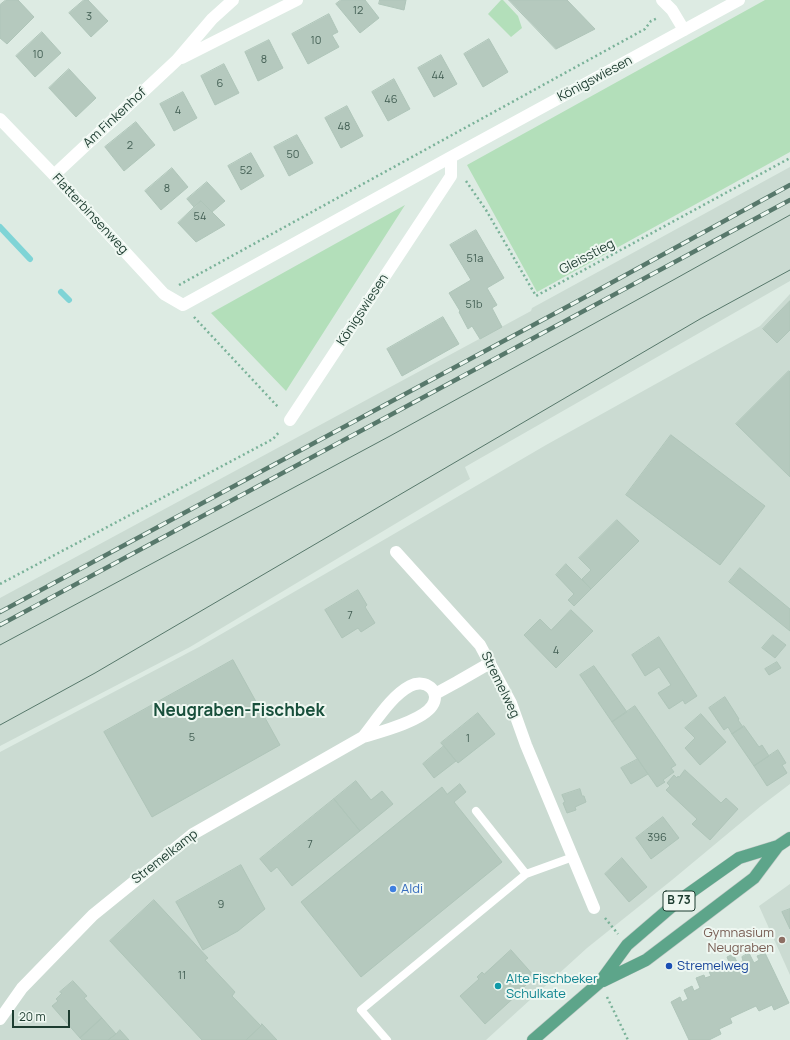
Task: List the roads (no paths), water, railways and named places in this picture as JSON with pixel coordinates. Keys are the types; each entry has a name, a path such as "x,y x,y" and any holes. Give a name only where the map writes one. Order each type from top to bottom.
{"main road":[{"name":"B 73","path":"533,1040 600,982 627,945 677,902 738,858 778,846 790,838"},
{"name":"B 73","path":"600,982 646,960 754,878 778,846"}],"street":[{"name":"Am Finkenhof","path":"54,175 177,60 212,19 233,0"},
{"name":"Am Finkenhof","path":"177,60 297,0"},
{"path":"662,0 672,10 684,30"},
{"name":"Königswiesen","path":"183,306 451,157 739,0"},
{"name":"Flatterbinsenweg","path":"0,119 164,294 183,306"},
{"name":"Königswiesen","path":"290,420 451,176 451,157"},
{"name":"Stremelweg","path":"396,552 480,645 512,703 526,745 594,908"},
{"path":"435,694 490,663"},
{"name":"Stremelkamp","path":"0,1020 22,988 93,915 193,834 363,737 386,731 412,721 432,707 435,694 432,688 426,684 420,683 411,685 398,694 363,737"}],"lane":[{"path":"476,811 526,874"},
{"path":"387,1040 361,1010 526,874 572,857"}],"waterway":[{"path":"0,227 30,259"},
{"path":"61,292 69,300"}],"tram line":[{"path":"0,645 390,436 790,215"},
{"path":"0,725 95,673 700,319 790,270"}],"railway":[{"path":"0,612 790,185"},
{"path":"0,625 790,200"}],"place":[{"name":"Aldi","path":"393,889"},
{"name":"Gymnasium Neugraben","path":"782,940"},
{"name":"Stremelweg","path":"669,966"},
{"name":"Alte Fischbeker Schulkate","path":"498,986"}],"district":[{"name":"Neugraben-Fischbek","path":"239,711"}]}
